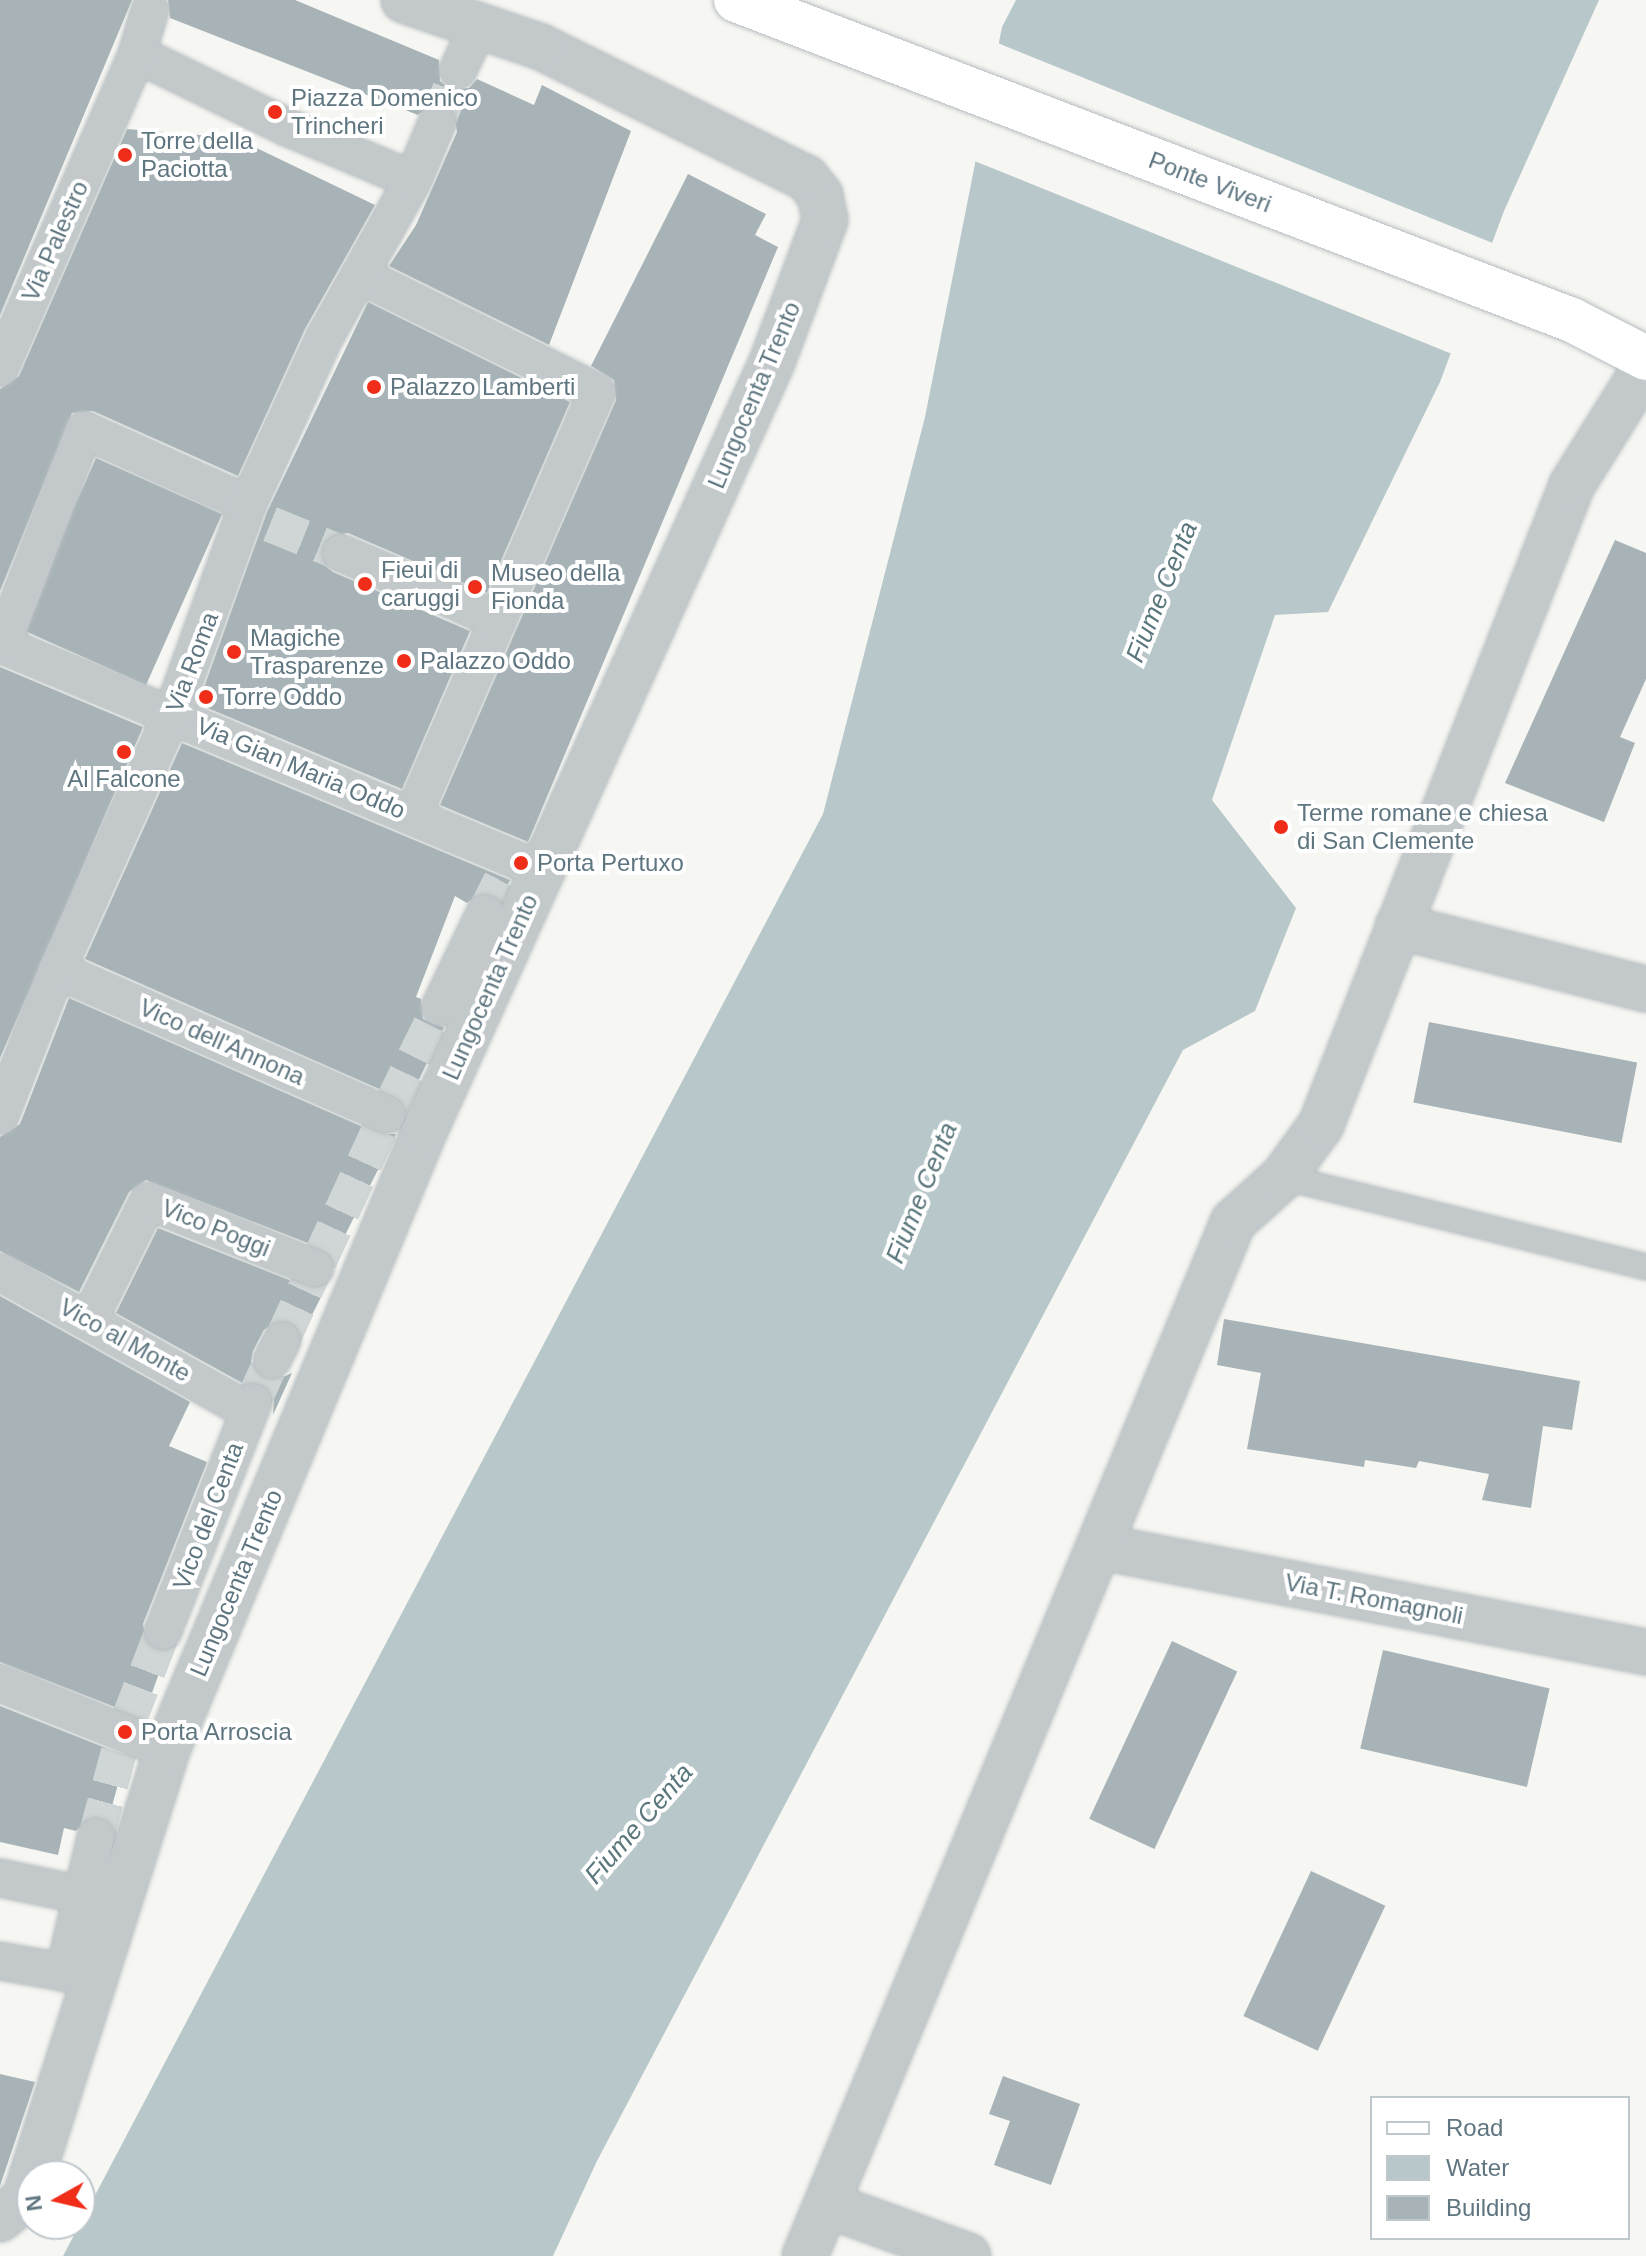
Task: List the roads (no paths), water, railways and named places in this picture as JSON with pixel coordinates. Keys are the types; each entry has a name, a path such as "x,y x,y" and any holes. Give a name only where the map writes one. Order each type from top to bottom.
{"main road":[{"name":"Ponte Viveri","path":"736,0 1572,320 1646,358"}],"street":[{"name":"Lungocenta Trento","path":"37,2160 167,1750 424,1132 521,866 772,362 825,220 820,195 806,178 541,47 486,8 404,0"},
{"path":"458,70 486,8"},
{"path":"150,10 137,54 289,128 413,180 437,123"},
{"name":"Via Palestro","path":"0,368 137,54"},
{"name":"Via Roma","path":"0,1116 57,970 173,712 324,338 413,180"},
{"path":"360,275 597,392 413,816"},
{"path":"805,2256 1233,1222 1283,1177 1321,1125 1572,485 1646,366"},
{"path":"1,644 84,430 255,514"},
{"path":"341,553 498,621"},
{"name":"Via Gian Maria Oddo","path":"1,644 173,712 521,866"},
{"path":"440,1007 485,913"},
{"path":"1398,926 1646,989"},
{"name":"Vico dell'Annona","path":"57,970 386,1116"},
{"name":"Vico Poggi","path":"90,1318 148,1201 315,1268"},
{"name":"Vico al Monte","path":"0,1272 251,1406"},
{"name":"Vico del Centa","path":"163,1631 251,1406"},
{"name":"Via T. Romagnoli","path":"1101,1547 1646,1652"},
{"path":"0,1683 167,1750"},
{"path":"0,1961 69,1974 82,1895 96,1837"},
{"path":"0,1878 82,1895"},
{"path":"828,2205 968,2256"}],"lane":[{"path":"1283,1177 1646,1267"}],"water":[{"name":"Fiume Centa","path":"1016,0 1599,0 1504,211 1440,382 1328,612 1275,615 1212,800 1296,908 1255,1011 1183,1050 597,2161 553,2256 63,2256 71,2240 96,2240 96,2193 823,814 925,417 1002,27"}],"tunnel":[{"path":"437,123 458,70"},
{"path":"270,524 341,553"},
{"path":"485,913 507,869"},
{"path":"391,1106 440,1007"},
{"path":"319,1261 381,1127"},
{"path":"282,1340 312,1275"},
{"path":"253,1402 272,1360"},
{"path":"128,1722 163,1631"},
{"path":"96,1837 119,1752"}],"place":[{"name":"Piazza Domenico Trincheri","path":"275,112"},
{"name":"Torre della Paciotta","path":"125,155"},
{"name":"Palazzo Lamberti","path":"374,387"},
{"name":"Fieui di caruggi","path":"365,584"},
{"name":"Museo della Fionda","path":"475,587"},
{"name":"Magiche Trasparenze","path":"234,652"},
{"name":"Palazzo Oddo","path":"404,661"},
{"name":"Torre Oddo","path":"206,697"},
{"name":"Al Falcone","path":"124,752"},
{"name":"Terme romane e chiesa di San Clemente","path":"1281,827"},
{"name":"Porta Pertuxo","path":"521,863"},
{"name":"Porta Arroscia","path":"125,1732"}]}
